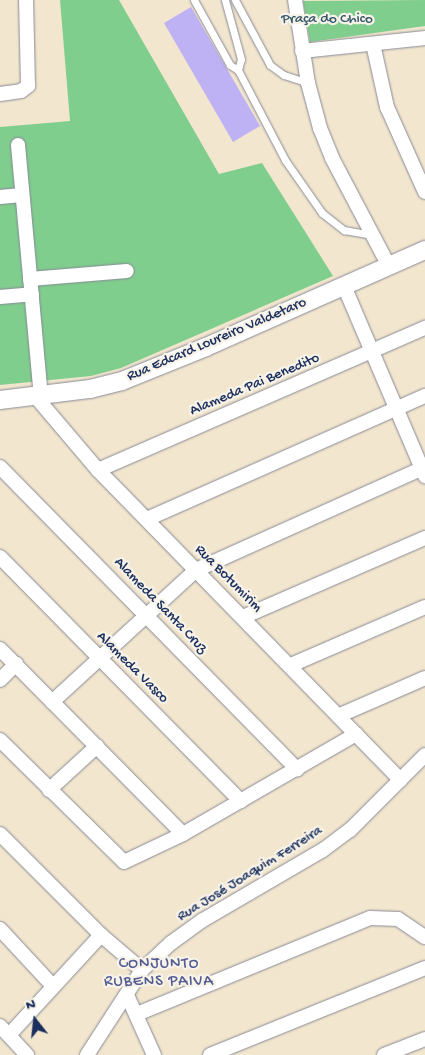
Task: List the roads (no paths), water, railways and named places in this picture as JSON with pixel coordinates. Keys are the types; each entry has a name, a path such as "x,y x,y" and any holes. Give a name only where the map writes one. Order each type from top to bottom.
{"street":[{"path":"0,94 21,91 28,86 26,0"},
{"path":"295,0 308,83 332,158 389,266"},
{"path":"302,51 425,38"},
{"path":"374,44 387,108 425,192"},
{"path":"18,146 32,294 38,397"},
{"path":"0,196 22,194"},
{"name":"Rua Edcard Loureiro Valdetaro","path":"0,400 38,397 90,389 157,368 425,250"},
{"path":"30,279 127,271"},
{"path":"52,702 101,660 196,570 424,470 371,352 344,286"},
{"path":"0,297 32,294"},
{"name":"Alameda Pai Benedito","path":"98,470 425,328"},
{"path":"147,519 425,396"},
{"name":"Rua Botumirim","path":"38,397 98,470 291,665 401,780"},
{"name":"Alameda Santa Cruz","path":"0,467 297,769"},
{"path":"243,617 425,538"},
{"name":"Alameda Vasco","path":"0,557 241,801"},
{"path":"291,665 425,608"},
{"path":"0,649 182,834"},
{"path":"0,680 16,664"},
{"path":"338,716 425,678"},
{"path":"0,740 124,862 182,834 356,734"},
{"path":"49,790 97,746"},
{"name":"Rua José Joaquim Ferreira","path":"87,1055 142,970 203,920 336,840 369,814 425,755"},
{"path":"1,837 101,935 142,970"},
{"path":"137,1014 370,918 386,917 404,922 425,938"},
{"path":"0,929 52,985"},
{"path":"27,1055 4,1031 101,935"},
{"path":"210,1055 425,968"},
{"path":"126,995 137,1014 154,1055"},
{"path":"384,1055 425,1039"}],"lane":[{"path":"194,0 230,65 238,70 286,160 322,213 344,230 373,235"},
{"path":"225,0 241,59 238,70"},
{"path":"235,0 270,65 284,75 308,83"}],"district":[{"name":"CONJUNTO RUBENS PAIVA","path":"159,974"}],"park label":[{"name":"Praça do Chico","path":"327,20"}]}
